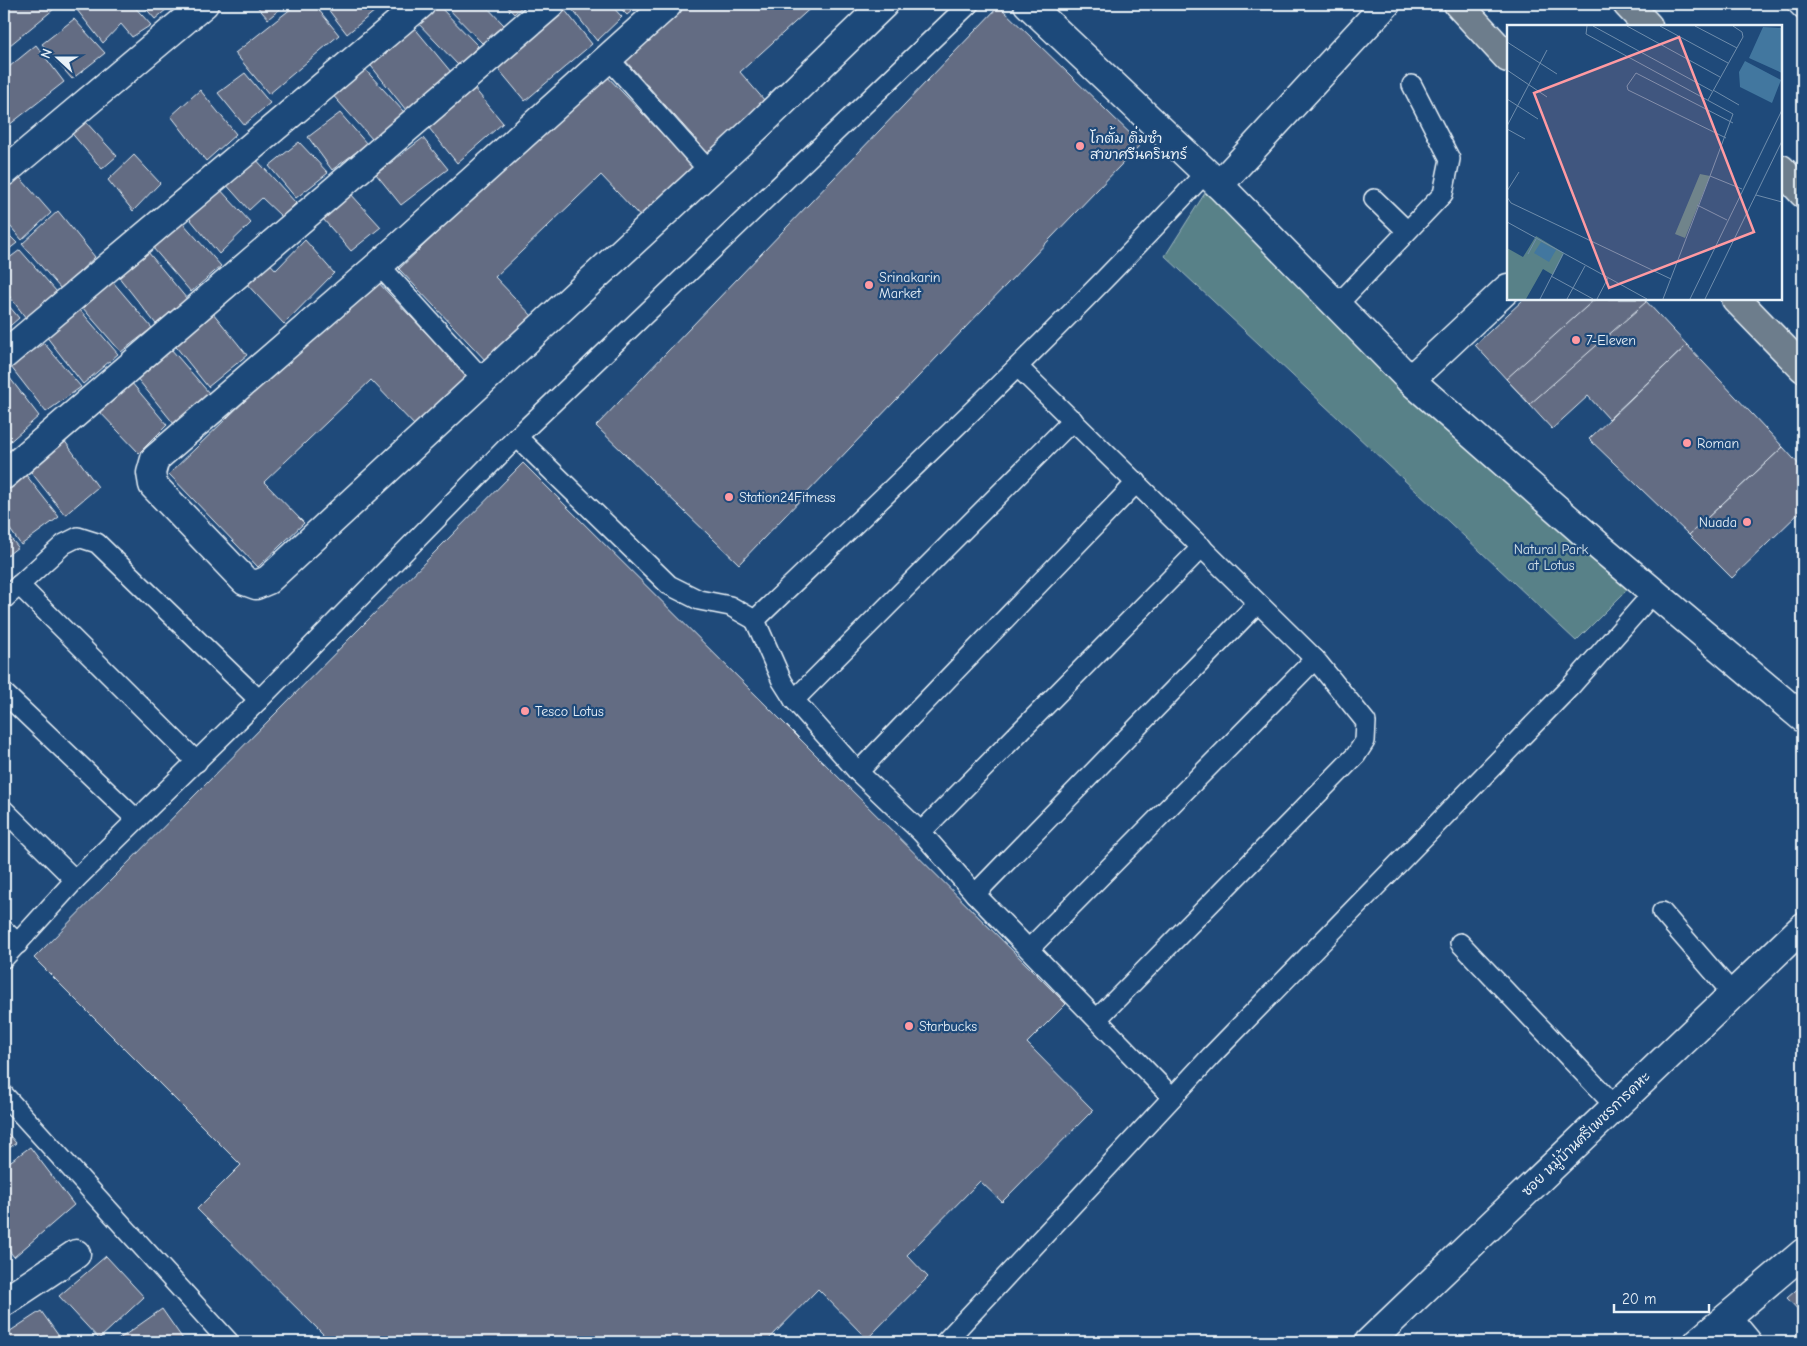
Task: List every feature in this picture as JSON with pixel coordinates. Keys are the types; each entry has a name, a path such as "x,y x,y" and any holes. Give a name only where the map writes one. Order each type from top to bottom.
{"main road":[{"path":"1458,4 1507,57"},
{"path":"1627,4 1647,25"},
{"path":"1737,300 1803,368"}],"street":[{"path":"4,172 204,4"},
{"path":"4,355 421,4"},
{"path":"4,475 551,4"},
{"path":"668,4 379,265 155,458 151,473 153,485 234,572 245,581 256,585 268,580 759,126 884,4"},
{"path":"1028,4 1212,178 1410,380 1654,592 1803,718"},
{"path":"1212,178 1386,4"},
{"path":"1410,380 1507,289"},
{"name":"ซอย หมู่บ้านศรีเพชรการคหะ","path":"1369,1342 1803,927"},
{"path":"1698,1342 1803,1253"},
{"path":"4,1302 76,1254"},
{"path":"1726,1318 1746,1342"}],"lane":[{"path":"4,958 75,880 259,700 517,437 969,4"},
{"path":"1797,4 1803,10"},
{"path":"609,59 709,171"},
{"path":"1337,305 1406,230 1443,194 1450,159 1412,85"},
{"path":"756,620 1018,367 1144,240 1212,178"},
{"path":"1374,199 1406,230"},
{"path":"379,265 484,380"},
{"path":"1018,367 1315,659 1366,722 1365,740 1356,754 1098,1018"},
{"path":"794,700 1073,420"},
{"path":"517,437 669,585 699,600 730,606 756,620 782,681 794,700 858,772 921,832 975,894 1098,1018 1172,1098"},
{"path":"858,772 1136,482"},
{"path":"4,600 64,544 78,537 97,544 259,700"},
{"path":"921,832 1202,547"},
{"path":"19,585 197,762"},
{"path":"945,1342 1172,1098 1571,686 1654,592"},
{"path":"975,894 1258,604"},
{"path":"1029,949 1315,659"},
{"path":"4,692 136,819"},
{"path":"4,810 75,880"},
{"path":"1662,912 1732,993"},
{"path":"4,930 18,944"},
{"path":"1460,943 1615,1106"},
{"path":"4,1095 229,1342"}],"green space":[{"name":"Natural Park at Lotus","path":"1212,182 1639,578 1576,641 1165,256"}],"building":[{"path":"4,4 60,4 4,50"},
{"path":"85,4 132,4 151,25 132,37 121,24 103,43 77,10"},
{"path":"142,4 173,4 155,19"},
{"path":"255,4 286,4 268,19"},
{"path":"297,4 314,4 339,35 269,94 235,53"},
{"path":"324,4 379,4 381,6 347,34"},
{"path":"437,4 478,46 459,66 416,21"},
{"path":"444,4 484,4 504,25 482,43"},
{"path":"505,4 525,4 514,14"},
{"path":"560,4 592,44 525,101 491,60"},
{"path":"568,4 610,4 622,17 597,41"},
{"path":"616,4 640,4 627,15"},
{"path":"683,4 815,4 740,72 765,101 708,153 623,58"},
{"name":"Srinakarin Market","path":"999,6 1141,144 739,564 596,426"},
{"path":"74,19 105,53 72,79 42,44"},
{"path":"413,26 451,72 406,110 368,62"},
{"path":"36,45 64,82 4,129 4,71"},
{"path":"361,65 404,112 373,140 330,92"},
{"path":"245,73 270,103 244,125 218,93"},
{"path":"604,73 700,174 648,225 601,175 495,277 534,318 488,363 399,269"},
{"path":"474,88 503,123 457,163 425,123 446,104 451,109"},
{"path":"200,90 236,134 206,161 171,116"},
{"path":"340,113 367,144 332,170 308,137"},
{"path":"84,120 117,156 102,169 69,130"},
{"path":"423,138 448,169 401,205 376,174"},
{"path":"299,142 328,173 296,198 269,166"},
{"path":"134,155 160,183 133,211 108,180"},
{"path":"254,157 296,203 282,217 262,198 249,210 224,182"},
{"path":"16,173 51,213 22,240 4,219 4,182"},
{"path":"218,187 251,223 219,254 186,214"},
{"path":"350,193 381,227 351,251 323,219"},
{"path":"58,211 95,257 61,289 22,244"},
{"path":"182,222 221,266 191,292 153,248"},
{"path":"4,230 17,243 4,253"},
{"path":"305,240 334,273 284,324 242,279 265,258 276,270"},
{"path":"20,250 57,292 26,318 4,289 4,262"},
{"path":"148,252 187,299 156,324 118,276"},
{"path":"373,277 470,379 418,429 371,380 264,482 304,523 258,567 169,474"},
{"path":"113,282 152,328 121,352 82,307"},
{"path":"4,300 19,318 4,331"},
{"path":"1523,300 1645,300 1687,345 1609,419 1588,396 1552,429 1475,345"},
{"name":"7-Eleven","path":"1594,300 1645,300 1646,302 1530,404 1506,379"},
{"path":"80,310 118,354 83,384 46,336"},
{"path":"213,313 247,355 208,387 173,343"},
{"path":"44,343 81,387 46,412 11,367"},
{"name":"Roman","path":"1687,345 1783,447 1689,535 1589,439"},
{"path":"171,349 209,393 174,424 136,377"},
{"path":"6,373 39,416 6,445 4,443 4,375"},
{"path":"131,382 167,425 139,453 97,409"},
{"path":"64,440 98,487 65,515 28,468"},
{"name":"Nuada","path":"1783,447 1803,469 1803,509 1732,578 1689,535"},
{"name":"Tesco Lotus","path":"523,463 1066,1004 1027,1043 1093,1110 1002,1202 980,1181 907,1255 928,1277 867,1339 818,1289 766,1342 331,1342 197,1209 241,1165 34,958"},
{"path":"26,475 59,517 21,545 4,521 4,493"},
{"path":"4,530 18,547 4,558"},
{"path":"4,1129 16,1143 4,1152"},
{"path":"30,1147 74,1205 14,1257 4,1244 4,1166"},
{"path":"106,1256 144,1297 99,1339 59,1296"},
{"path":"1803,1284 1803,1315 1787,1298"},
{"path":"162,1309 185,1342 115,1342"},
{"path":"41,1311 63,1342 4,1342 4,1335"}],"place":[{"name":"โกตั้ม ติ่มซำ สาขาศรีนครินทร์","path":"1080,146"},
{"name":"Srinakarin Market","path":"869,285"},
{"name":"7-Eleven","path":"1576,340"},
{"name":"Roman","path":"1687,443"},
{"name":"Station24Fitness","path":"729,497"},
{"name":"Nuada","path":"1747,522"},
{"name":"Tesco Lotus","path":"525,711"},
{"name":"Starbucks","path":"909,1026"}]}
